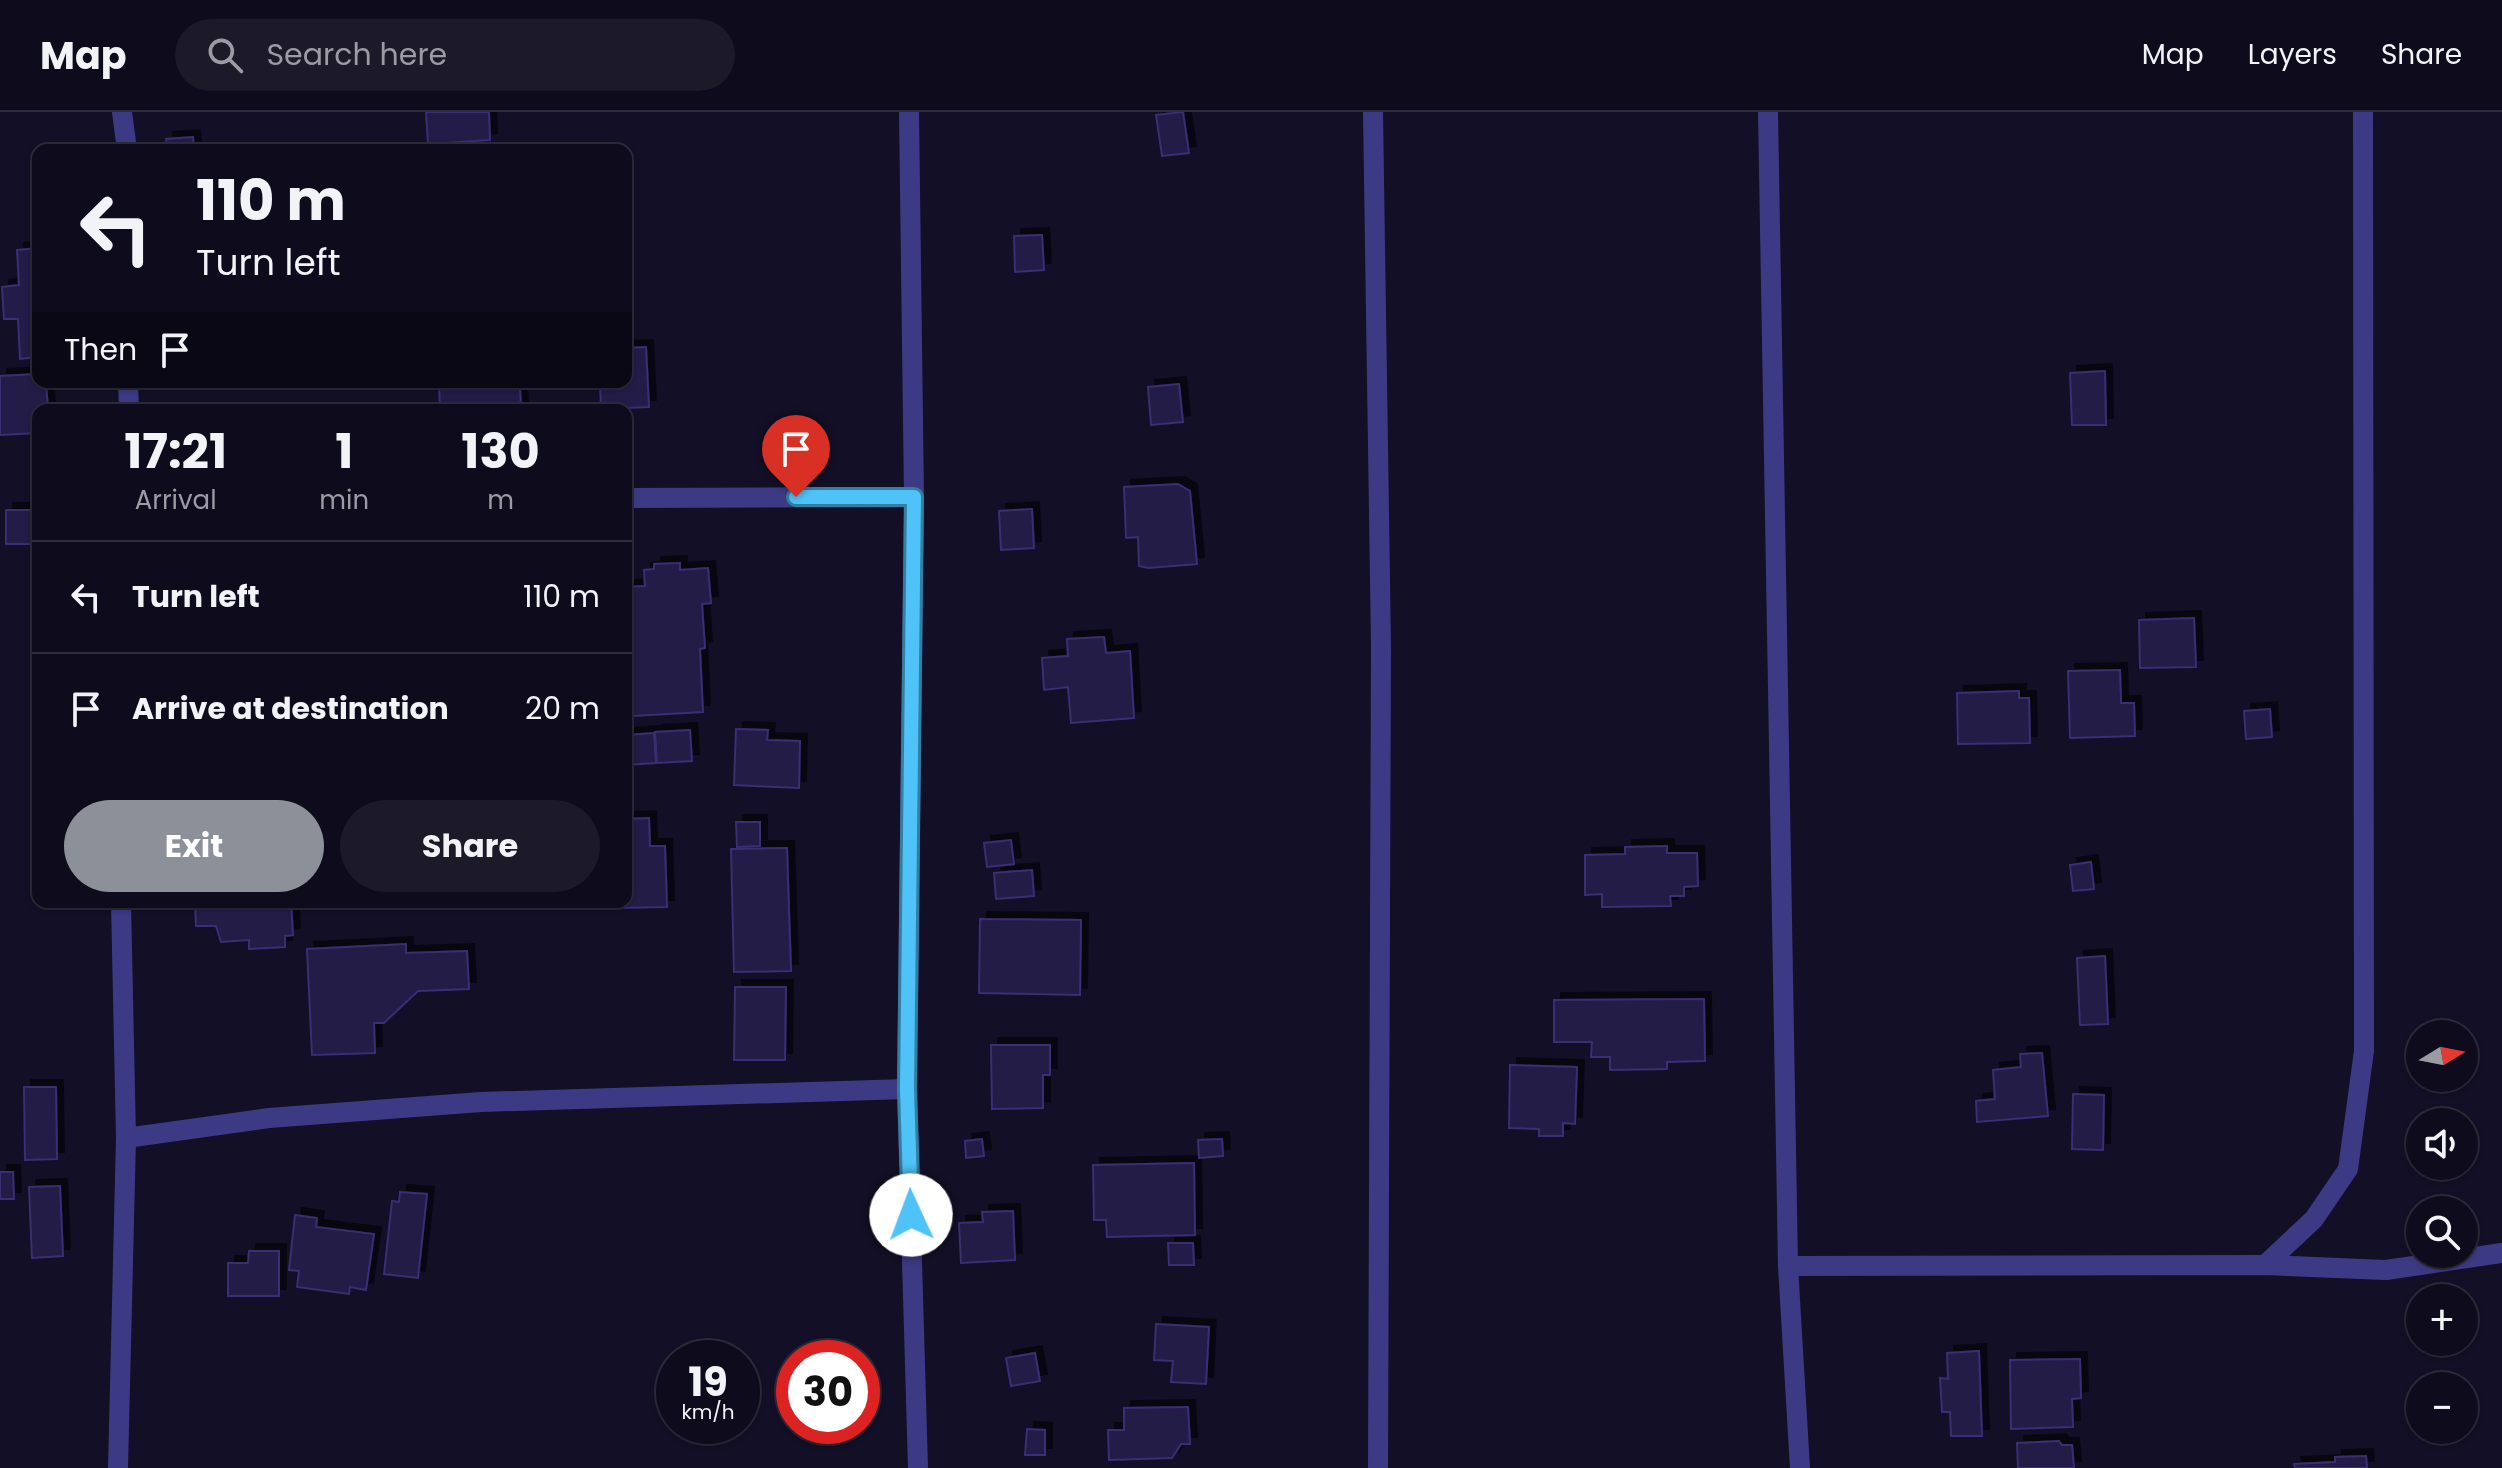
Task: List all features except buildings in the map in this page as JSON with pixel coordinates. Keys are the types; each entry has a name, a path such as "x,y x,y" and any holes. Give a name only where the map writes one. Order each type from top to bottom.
{"street":[{"path":"122,112 126,144"},
{"path":"909,112 914,497 907,1089 918,1468"},
{"path":"1373,112 1381,647 1378,1468"},
{"path":"1768,112 1788,1266 1800,1468"},
{"path":"2265,1265 2314,1219 2348,1169 2364,1051 2363,112"},
{"path":"632,498 914,497"},
{"path":"118,1468 126,1138 121,908"},
{"path":"126,1138 269,1118 466,1103 907,1089"},
{"path":"1788,1266 2265,1265 2386,1270 2502,1253"}],"route":[{"path":"796,497 914,497 907,1089 911,1215"}]}
